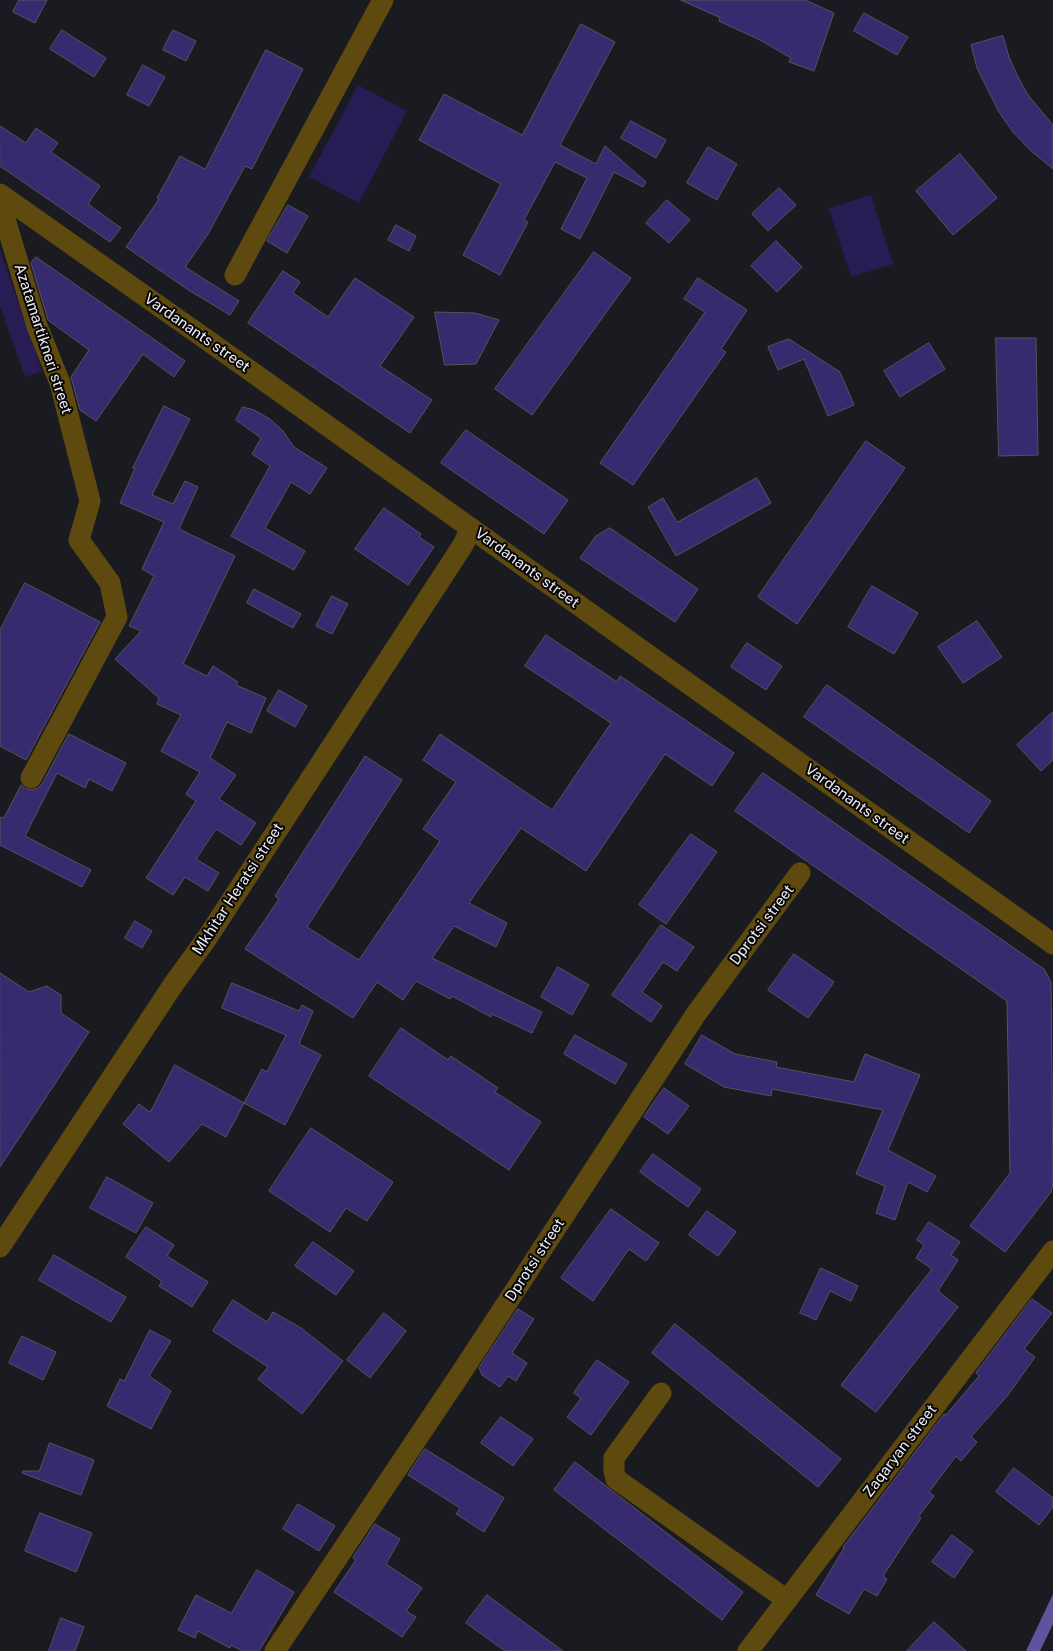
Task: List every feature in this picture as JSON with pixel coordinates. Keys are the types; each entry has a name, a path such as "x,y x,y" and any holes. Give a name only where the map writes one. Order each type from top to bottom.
{"street":[{"path":"235,275 383,0"},
{"name":"Vardanants street","path":"0,195 471,528 1053,944"},
{"name":"Azatamartikneri street","path":"0,195 5,219 37,326 60,383 90,501 79,540 110,584 116,617 31,778"},
{"name":"Mkhitar Heratsi street","path":"0,1247 173,985 207,938 463,545 471,528"},
{"name":"Dprotsi street","path":"275,1651 696,1014 800,873"},
{"name":"Zaqaryan street","path":"748,1651 1053,1251"},
{"path":"661,1393 614,1458 616,1479 787,1600"}],"shaded area":[{"path":"358,85 407,111 359,203 309,177"},
{"path":"871,195 893,264 851,277 829,208"},
{"path":"0,250 42,371 25,377 0,306"},
{"path":"1053,1594 1053,1624 1040,1651 1026,1651"}],"building":[{"path":"19,0 47,0 35,23 13,12"},
{"path":"681,0 805,0 834,13 814,71 789,62 791,58 760,40 719,21 720,18"},
{"path":"864,13 908,37 897,55 854,31"},
{"path":"581,24 615,42 560,145 596,164 605,146 646,182 643,187 614,172 580,239 561,229 587,178 555,162 524,220 528,222 500,275 463,255 501,184 419,140 444,94 522,135"},
{"path":"62,30 106,58 94,77 50,49"},
{"path":"173,30 196,41 186,61 163,50"},
{"path":"1003,36 1009,57 1028,95 1053,125 1053,169 1030,150 1013,132 999,112 977,68 971,45"},
{"path":"266,50 303,69 252,169 245,166 208,234 185,267 239,301 230,315 190,291 126,247 159,199 157,198 180,156 205,169"},
{"path":"143,65 165,77 149,106 127,95"},
{"path":"631,121 666,140 656,158 621,138"},
{"path":"0,126 26,143 36,128 58,143 51,152 100,186 88,204 121,228 110,242 0,166"},
{"path":"708,147 737,164 717,200 687,183"},
{"path":"960,154 997,198 953,235 916,191"},
{"path":"779,188 796,205 768,231 752,214"},
{"path":"667,200 690,220 669,243 646,223"},
{"path":"288,205 308,216 287,253 267,241"},
{"path":"396,225 416,236 409,251 388,240"},
{"path":"776,241 802,267 777,292 751,266"},
{"path":"594,252 631,278 532,415 495,389"},
{"path":"36,257 185,361 174,377 143,354 96,421 80,410 71,377 89,350 48,320 31,263"},
{"path":"283,271 300,282 293,293 328,317 355,278 414,317 380,366 432,400 410,433 248,323"},
{"path":"698,278 747,310 721,349 726,352 633,485 600,463 705,312 684,299"},
{"path":"435,312 475,313 499,320 476,364 445,365"},
{"path":"996,338 1036,338 1038,455 999,456"},
{"path":"789,339 840,372 854,405 828,416 804,359 778,370 768,347"},
{"path":"929,343 945,369 900,397 884,371"},
{"path":"164,406 190,419 152,495 173,504 185,481 198,487 179,529 235,556 183,664 207,676 213,666 238,682 236,685 266,698 251,733 227,722 210,758 236,775 219,799 256,823 241,845 216,829 196,859 219,873 208,891 185,877 173,895 146,878 196,801 186,794 200,772 161,751 181,715 157,704 159,698 115,659 141,631 129,626 154,576 142,569 164,522 120,503 135,468 133,468"},
{"path":"243,407 254,410 270,419 283,431 294,447 327,468 310,494 291,482 265,528 305,551 294,570 231,536 270,466 252,454 261,438 236,420"},
{"path":"466,430 568,500 544,534 441,463"},
{"path":"866,441 905,468 797,624 758,597"},
{"path":"757,478 771,503 676,556 648,507 663,498 677,522"},
{"path":"384,508 421,534 419,537 434,547 408,585 355,549"},
{"path":"610,528 698,589 675,622 580,558 596,536"},
{"path":"25,583 100,622 26,760 0,746 0,630"},
{"path":"872,586 918,613 894,654 848,627"},
{"path":"254,589 301,614 293,628 247,603"},
{"path":"332,596 348,604 332,634 316,626"},
{"path":"977,621 1002,657 963,683 938,647"},
{"path":"546,635 617,682 620,676 734,753 712,786 665,754 586,871 521,828 469,903 507,923 496,947 454,926 432,958 542,1012 532,1033 492,1014 491,1017 452,996 450,999 416,981 403,1000 377,982 353,1018 245,949 279,899 275,896 365,756 402,780 307,927 359,960 440,841 423,829 456,782 423,760 440,734 552,810 611,723 525,666"},
{"path":"747,643 782,666 766,690 731,667"},
{"path":"827,685 991,801 969,833 804,717"},
{"path":"279,690 307,706 295,727 267,711"},
{"path":"1053,712 1053,760 1041,771 1017,745"},
{"path":"69,734 126,763 112,791 89,779 85,788 57,773 25,836 91,870 82,887 0,845 0,817 4,818 21,785 26,789 32,790 42,784"},
{"path":"763,773 1044,969 1051,982 1053,1184 1051,1192 1005,1252 970,1226 1010,1173 1007,1001 735,811"},
{"path":"691,834 717,852 666,924 639,905"},
{"path":"135,921 152,931 142,948 125,938"},
{"path":"661,925 694,947 677,971 663,962 642,992 662,1006 651,1022 612,995"},
{"path":"794,954 834,982 808,1018 768,990"},
{"path":"558,967 589,985 572,1015 541,997"},
{"path":"0,973 29,992 47,986 61,995 61,1013 89,1032 0,1167"},
{"path":"232,983 299,1011 302,1005 313,1011 299,1044 321,1055 285,1125 244,1103 262,1069 267,1072 286,1035 222,1008"},
{"path":"401,1028 448,1060 451,1056 498,1088 495,1092 541,1122 509,1170 369,1076"},
{"path":"575,1035 627,1064 615,1084 564,1054"},
{"path":"702,1035 735,1054 777,1062 776,1067 854,1082 865,1054 920,1075 888,1150 936,1176 927,1192 908,1182 895,1220 876,1213 885,1186 856,1174 883,1110 772,1089 771,1096 724,1087 685,1064"},
{"path":"175,1065 244,1103 226,1137 202,1124 169,1162 123,1124 139,1104 150,1112"},
{"path":"664,1088 689,1106 668,1134 644,1117"},
{"path":"311,1128 393,1182 367,1221 346,1208 330,1232 269,1191"},
{"path":"653,1154 701,1189 688,1207 640,1172"},
{"path":"107,1177 153,1203 136,1233 90,1208"},
{"path":"611,1209 659,1243 646,1261 629,1249 593,1301 561,1278"},
{"path":"707,1211 736,1232 718,1256 689,1235"},
{"path":"929,1222 960,1242 951,1255 958,1260 938,1291 958,1307 876,1412 841,1385 932,1269 916,1258 924,1245 917,1240"},
{"path":"146,1227 174,1245 167,1256 208,1282 192,1307 159,1286 162,1281 126,1257"},
{"path":"313,1242 354,1271 336,1295 295,1266"},
{"path":"54,1255 126,1297 111,1322 39,1280"},
{"path":"821,1268 858,1286 851,1301 830,1291 816,1320 800,1313"},
{"path":"1032,1299 1052,1313 1024,1349 1035,1357 1008,1395 971,1437 977,1442 961,1461 956,1456 929,1492 934,1496 918,1517 921,1518 883,1576 887,1579 877,1596 864,1589 849,1614 816,1595 843,1547 944,1414 946,1415 979,1376 976,1373"},
{"path":"233,1300 267,1322 273,1312 301,1328 343,1361 302,1414 258,1379 268,1367 213,1331"},
{"path":"518,1309 534,1319 512,1353 527,1363 516,1381 508,1376 500,1387 482,1375 479,1368"},
{"path":"384,1313 406,1331 370,1378 347,1360"},
{"path":"675,1324 841,1459 818,1487 652,1353"},
{"path":"150,1330 171,1341 149,1376 171,1391 151,1429 107,1406 120,1379 124,1381"},
{"path":"22,1336 56,1352 43,1380 9,1363"},
{"path":"597,1360 629,1382 591,1435 567,1417 581,1398 574,1393"},
{"path":"501,1417 533,1439 513,1466 481,1443"},
{"path":"50,1443 94,1460 81,1495 22,1473 23,1471 39,1471"},
{"path":"425,1449 504,1498 484,1532 456,1514 460,1508 408,1475"},
{"path":"575,1462 743,1592 722,1620 554,1490"},
{"path":"1014,1468 1053,1498 1053,1507 1039,1525 996,1492"},
{"path":"298,1504 335,1526 319,1551 283,1529"},
{"path":"40,1513 92,1533 76,1572 25,1551"},
{"path":"375,1524 400,1539 386,1564 422,1588 406,1611 416,1617 402,1637 334,1592 356,1560 353,1558"},
{"path":"952,1535 973,1551 954,1578 932,1562"},
{"path":"257,1570 294,1592 259,1651 242,1651 231,1645 230,1648 198,1631 195,1638 178,1630 196,1595 231,1613"},
{"path":"487,1595 563,1651 505,1651 466,1623"},
{"path":"61,1618 84,1627 75,1651 49,1651"},
{"path":"934,1622 966,1651 907,1651"}]}
